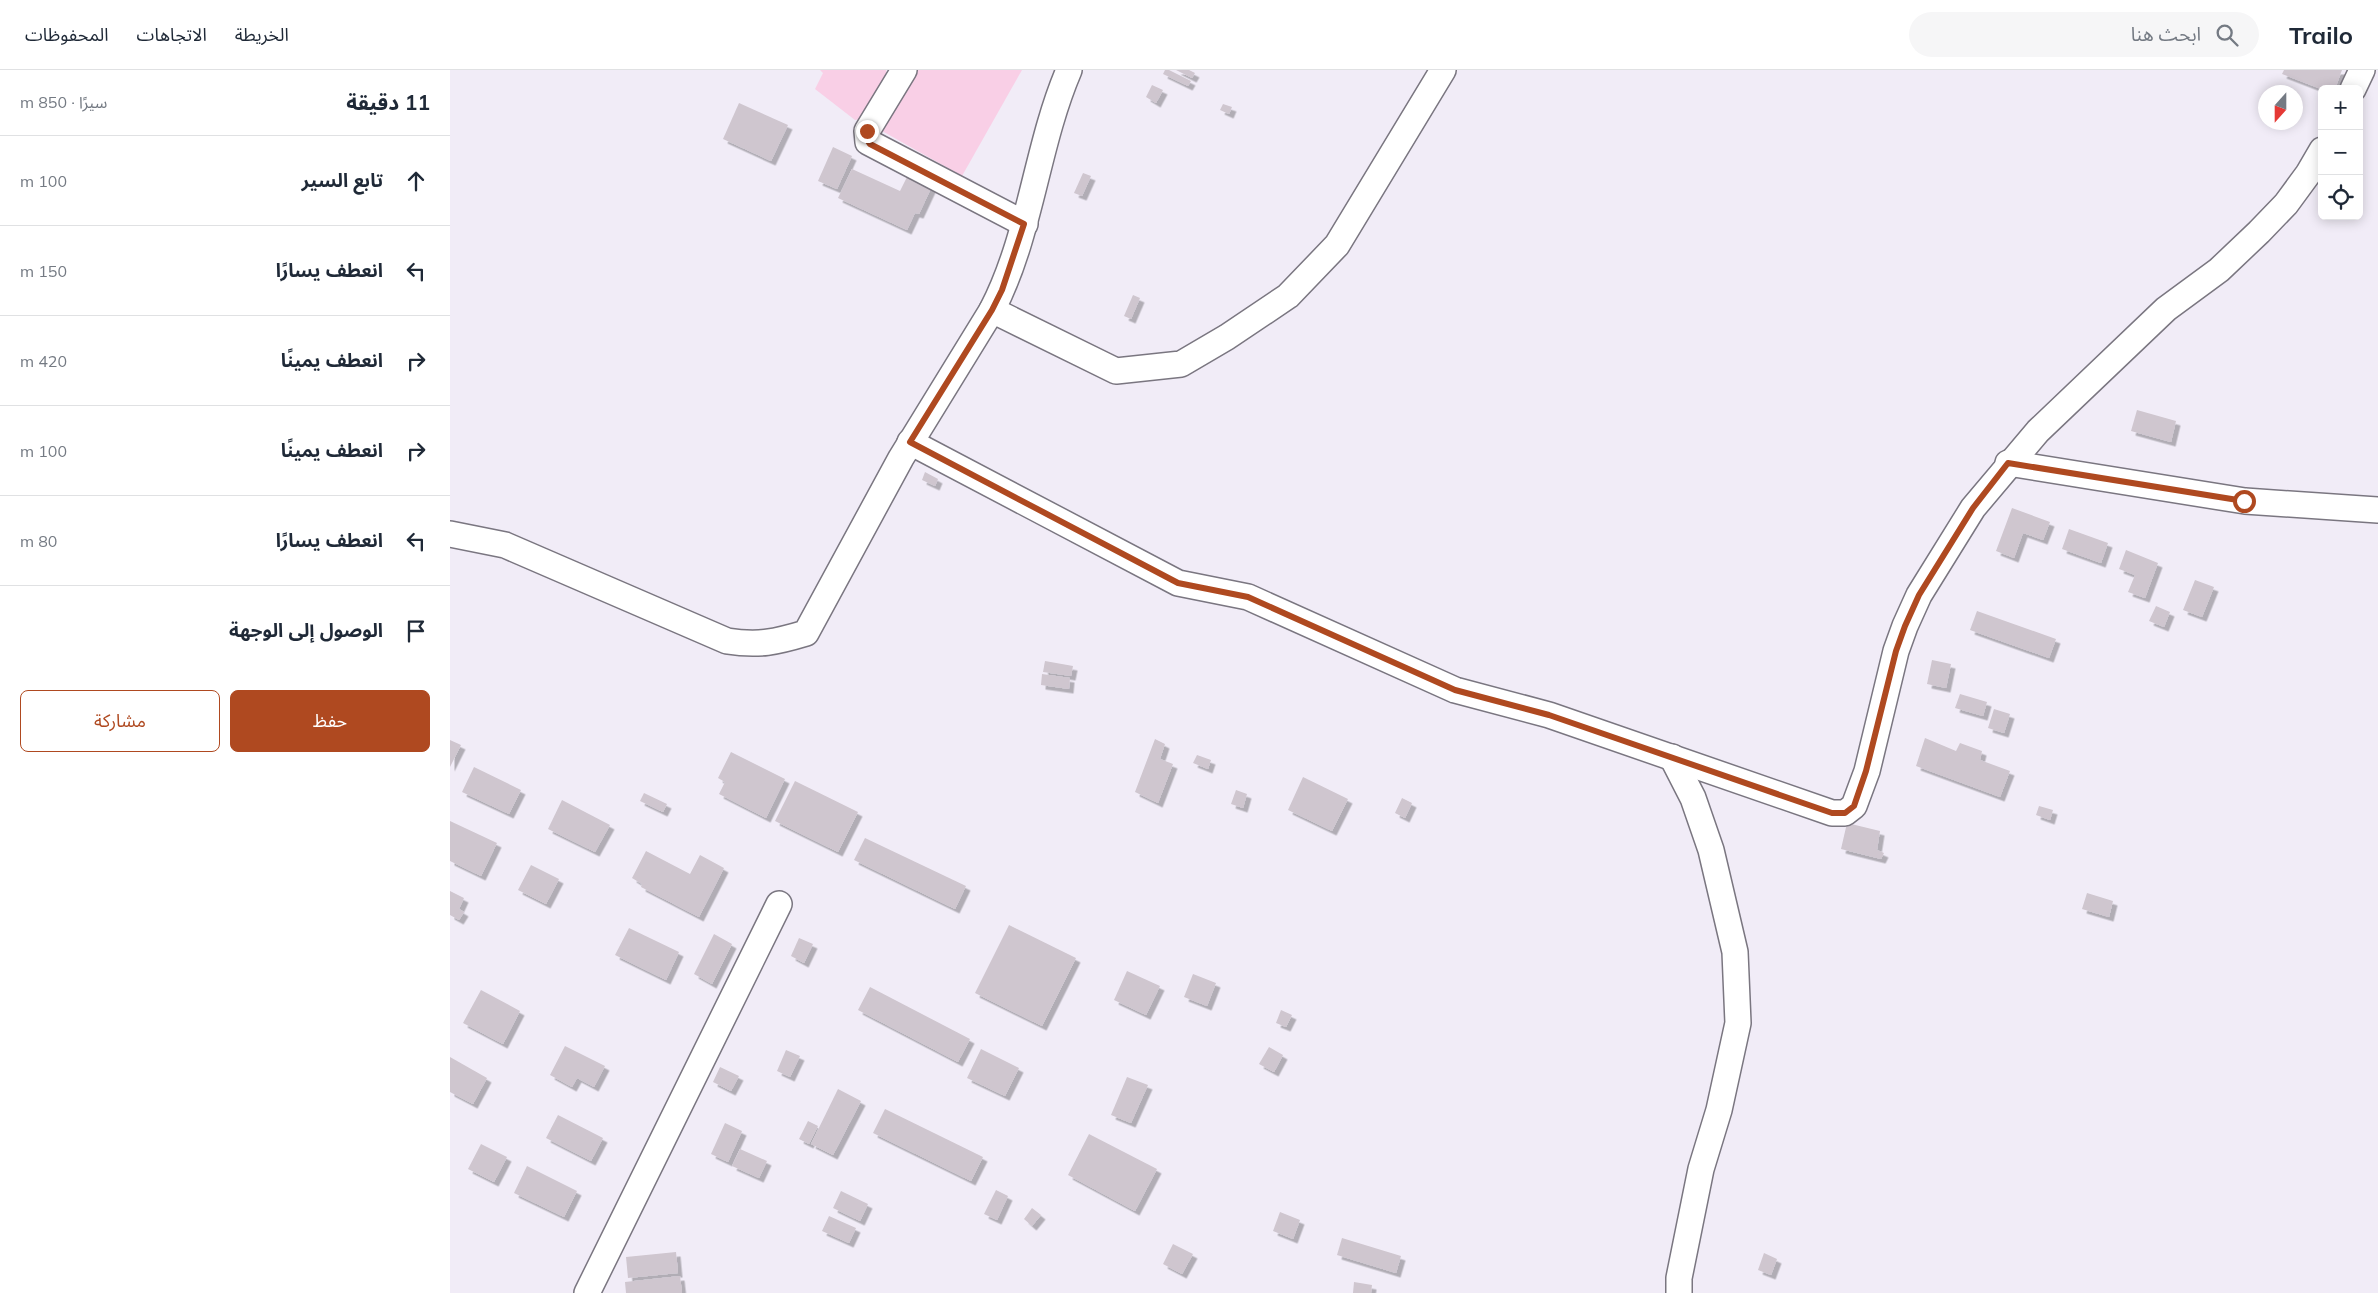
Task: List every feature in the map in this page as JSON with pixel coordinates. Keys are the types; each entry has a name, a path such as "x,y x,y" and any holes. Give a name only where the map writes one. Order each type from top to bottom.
{"street":[{"path":"904,70 867,131 868,142 1024,224"},
{"path":"450,534 505,545 728,641 750,645 773,643 806,633 910,442 992,310 1002,290 1024,224 1055,103 1069,70"},
{"path":"992,310 1116,371 1181,364 1227,337 1288,296 1315,270 1337,245 1443,70"},
{"path":"2355,85 2362,70"},
{"path":"910,442 1178,583 1248,597 1455,690 1549,715 1839,814 1850,810 1854,806 1866,771 1896,651 1912,610 1919,595 1973,508 2008,463 2038,431 2166,309 2219,270 2259,232 2286,204 2318,157"},
{"path":"2008,463 2244,501 2378,510"},
{"path":"1672,757 1693,798 1710,850 1735,952 1738,1023 1719,1110 1701,1169 1679,1278 1679,1293"},
{"path":"587,1293 780,904"}],"shaded area":[{"path":"820,70 886,70 890,89 873,116 855,120 815,89 823,73"},
{"path":"912,70 1022,70 962,176 875,127"}],"building":[{"path":"1165,70 1169,70 1191,81 1188,86 1163,74"},
{"path":"1176,70 1189,70 1195,73 1192,78"},
{"path":"2284,70 2342,70 2336,85 2318,85 2318,88 2282,74"},
{"path":"1152,85 1163,90 1156,103 1146,97"},
{"path":"739,103 788,125 771,161 723,139"},
{"path":"1223,104 1232,107 1229,114 1220,110"},
{"path":"833,147 852,156 837,189 818,181"},
{"path":"852,169 900,191 909,173 933,184 919,214 915,213 907,230 838,198"},
{"path":"1083,173 1091,176 1082,196 1074,193"},
{"path":"1133,295 1140,298 1131,319 1124,316"},
{"path":"2137,410 2176,421 2171,442 2131,431"},
{"path":"925,472 938,479 935,486 922,480"},
{"path":"2012,508 2050,522 2043,540 2023,533 2014,558 1996,551"},
{"path":"2069,529 2108,543 2101,563 2062,549"},
{"path":"2126,550 2158,563 2145,598 2128,592 2135,575 2119,569"},
{"path":"2195,580 2214,587 2202,617 2183,610"},
{"path":"2156,606 2170,612 2164,627 2149,621"},
{"path":"1977,611 2056,639 2049,658 1970,630"},
{"path":"1932,660 1951,664 1946,688 1927,684"},
{"path":"1045,661 1073,666 1071,676 1043,672"},
{"path":"1042,674 1070,678 1069,689 1041,685"},
{"path":"1960,694 1987,702 1983,716 1955,708"},
{"path":"1994,709 2010,714 2004,733 1988,728"},
{"path":"1925,738 1956,751 1960,743 1982,751 1980,760 2010,771 2000,797 1916,766"},
{"path":"1155,739 1165,744 1160,759 1173,764 1158,803 1135,792"},
{"path":"450,740 461,745 450,767"},
{"path":"731,752 785,779 766,818 719,794 725,782 718,778"},
{"path":"1197,755 1211,760 1208,769 1193,763"},
{"path":"474,767 521,790 509,814 462,792"},
{"path":"1303,777 1348,799 1332,831 1288,810"},
{"path":"795,781 858,812 838,852 775,821"},
{"path":"1236,790 1247,794 1243,808 1231,804"},
{"path":"644,793 667,804 663,812 640,801"},
{"path":"1402,798 1412,803 1405,818 1395,813"},
{"path":"562,800 610,825 595,852 548,829"},
{"path":"2039,806 2053,810 2050,820 2036,815"},
{"path":"450,821 497,843 481,876 450,861"},
{"path":"1847,823 1880,831 1877,850 1884,853 1881,859 1841,849"},
{"path":"865,838 966,886 955,909 854,860"},
{"path":"646,851 690,874 700,855 724,868 699,917 641,887 642,884 632,878"},
{"path":"531,865 559,879 546,904 518,890"},
{"path":"450,891 464,898 459,909 464,912 459,920 450,915"},
{"path":"2087,893 2113,901 2109,917 2082,909"},
{"path":"1009,925 1076,958 1042,1026 975,993"},
{"path":"629,928 679,952 666,980 615,955"},
{"path":"714,934 732,944 712,984 694,974"},
{"path":"799,938 813,944 804,963 791,956"},
{"path":"1127,971 1160,986 1146,1015 1114,1000"},
{"path":"1193,974 1216,983 1207,1006 1184,997"},
{"path":"870,987 970,1039 958,1062 858,1010"},
{"path":"481,990 520,1011 503,1044 463,1023"},
{"path":"1281,1010 1292,1015 1286,1027 1276,1023"},
{"path":"565,1046 605,1066 594,1087 577,1078 572,1087 550,1075"},
{"path":"1269,1047 1283,1055 1274,1072 1259,1064"},
{"path":"981,1049 1019,1068 1005,1096 967,1078"},
{"path":"786,1050 800,1056 790,1077 777,1071"},
{"path":"450,1057 487,1078 473,1104 450,1092"},
{"path":"720,1067 739,1076 731,1091 713,1082"},
{"path":"1127,1077 1148,1085 1131,1123 1111,1115"},
{"path":"838,1089 861,1101 833,1155 811,1144"},
{"path":"885,1109 983,1157 971,1181 873,1133"},
{"path":"558,1115 603,1138 591,1161 546,1138"},
{"path":"808,1121 818,1126 809,1144 799,1139"},
{"path":"725,1123 742,1131 728,1162 711,1154"},
{"path":"1089,1134 1157,1169 1135,1211 1068,1175"},
{"path":"481,1144 507,1157 494,1182 468,1169"},
{"path":"740,1149 767,1161 759,1178 732,1166"},
{"path":"527,1166 577,1191 564,1217 514,1193"},
{"path":"996,1190 1008,1196 997,1220 984,1214"},
{"path":"841,1191 868,1204 860,1221 833,1208"},
{"path":"1032,1208 1041,1215 1032,1226 1024,1219"},
{"path":"1280,1212 1300,1220 1293,1239 1273,1231"},
{"path":"829,1216 856,1228 849,1243 822,1231"},
{"path":"1342,1238 1401,1256 1396,1273 1337,1255"},
{"path":"1173,1244 1193,1254 1182,1274 1163,1264"},
{"path":"676,1252 678,1273 628,1278 626,1257"},
{"path":"1764,1253 1777,1259 1771,1275 1758,1270"},
{"path":"680,1276 682,1293 626,1293 625,1282"},
{"path":"1354,1282 1372,1285 1371,1293 1353,1293"}],"route":[{"path":"867,131 866,138 870,144 1024,224 1002,290 992,310 910,442 1178,583 1248,597 1455,690 1549,715 1832,813 1845,813 1854,806 1877,731 1896,651 1919,595 1973,508 2008,463 2244,501"}]}
